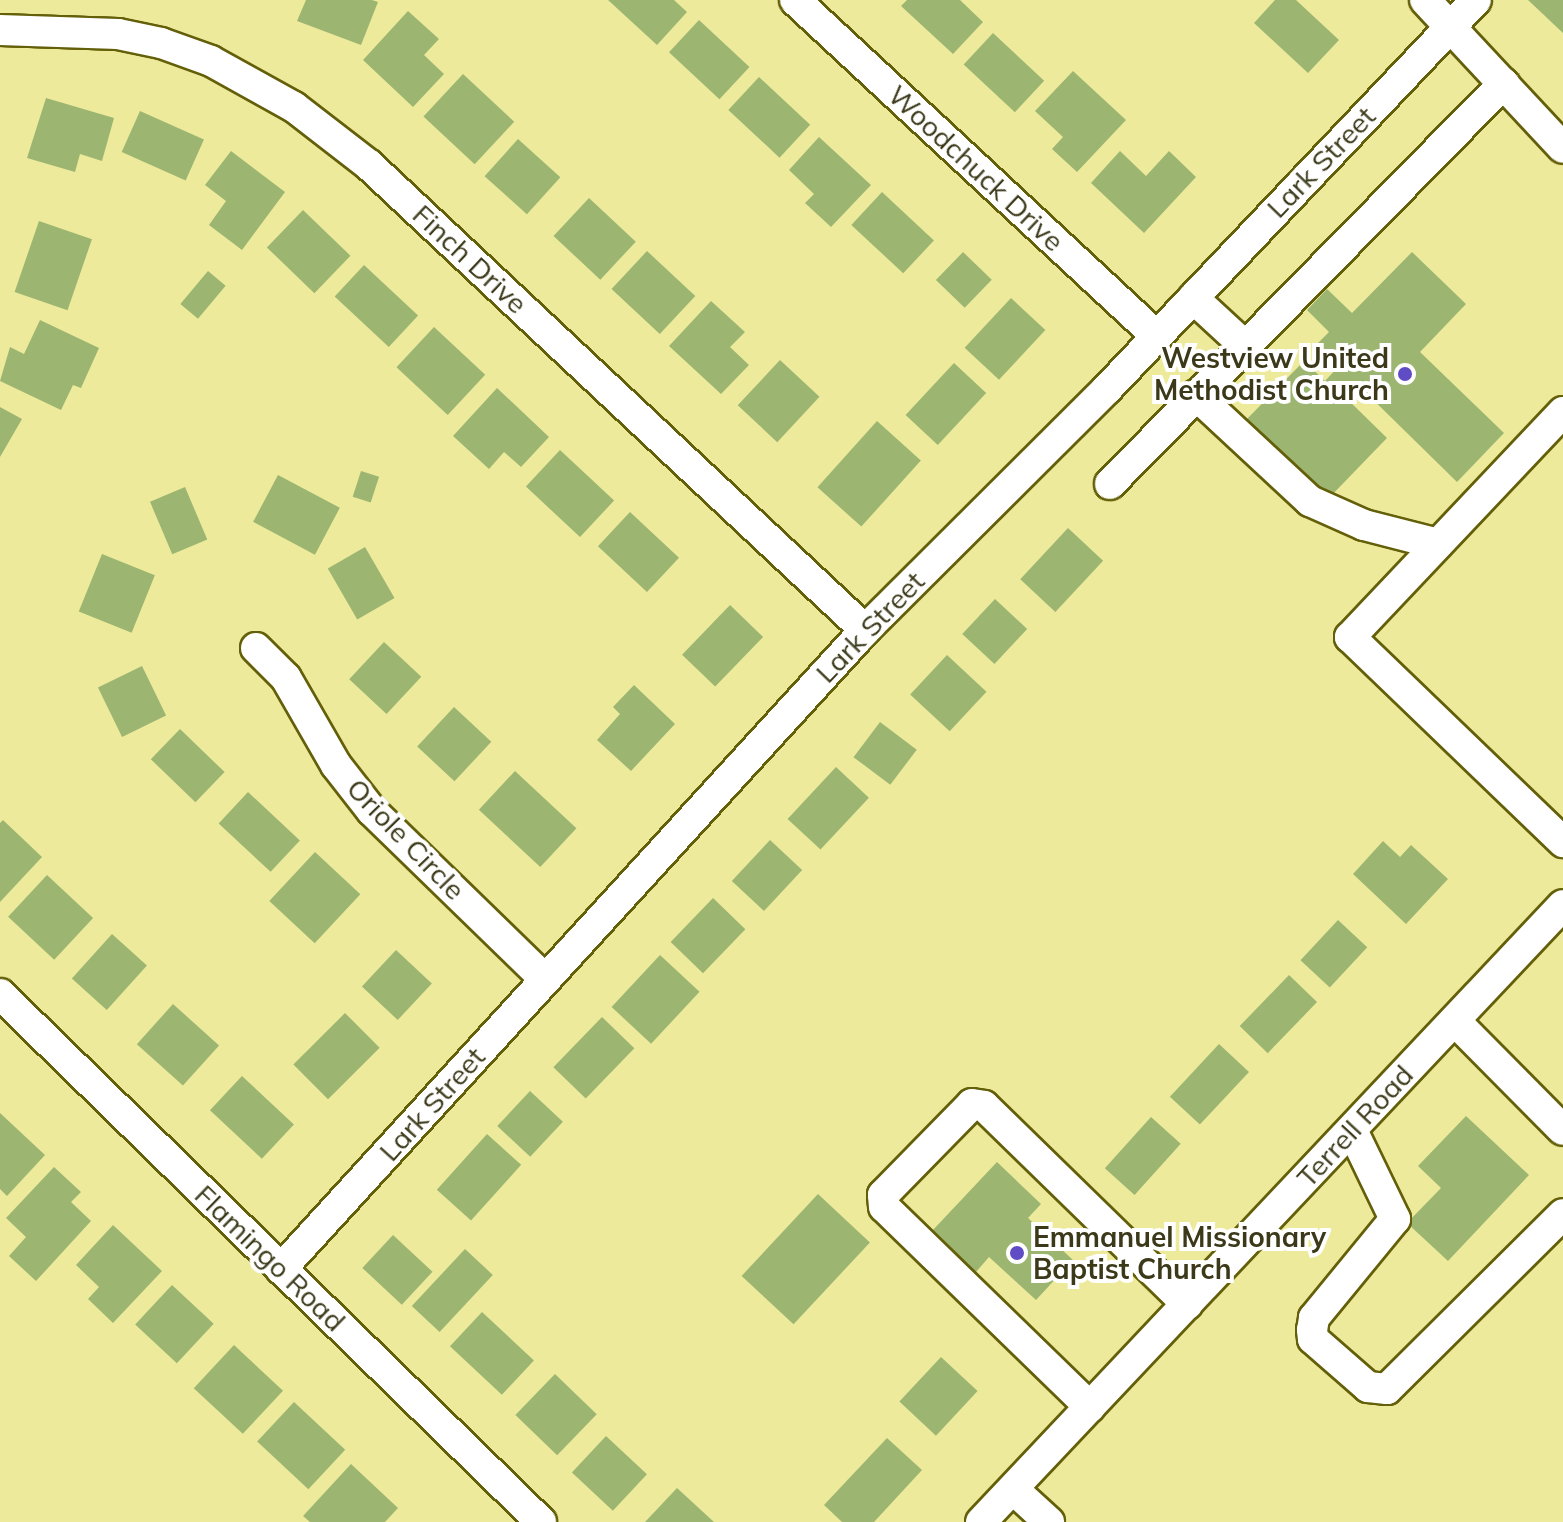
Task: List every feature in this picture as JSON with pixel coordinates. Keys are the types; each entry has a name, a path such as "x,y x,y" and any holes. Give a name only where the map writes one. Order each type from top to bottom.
{"street":[{"name":"Woodchuck Drive","path":"795,0 1156,336"},
{"path":"1425,0 1563,148"},
{"name":"Lark Street","path":"281,1269 865,630 1193,298 1476,0"},
{"name":"Finch Drive","path":"0,30 118,34 161,43 211,61 294,107 369,165 865,630"},
{"path":"1110,484 1504,83"},
{"path":"1193,298 1244,345"},
{"path":"1196,395 1310,501 1364,525 1438,544"},
{"path":"1563,412 1350,637 1563,842"},
{"name":"Oriole Circle","path":"256,648 286,678 336,765 372,811 545,979"},
{"name":"Terrell Road","path":"981,1522 1563,905"},
{"name":"Flamingo Road","path":"0,994 541,1522"},
{"path":"1455,1021 1563,1130"},
{"path":"1090,1407 884,1207 883,1195 972,1104 984,1106 1187,1304"},
{"path":"1352,1130 1395,1219 1314,1318 1312,1330 1313,1339 1368,1387 1387,1389 1563,1214"},
{"path":"1013,1489 1049,1522"}],"building":[{"path":"306,0 378,2 361,45 297,21"},
{"path":"608,0 674,0 687,12 657,45"},
{"path":"907,0 960,0 983,22 953,54 901,6"},
{"path":"1275,0 1296,0 1339,40 1308,73 1254,23"},
{"path":"1528,0 1563,0 1563,33"},
{"path":"408,11 439,39 424,55 444,74 413,107 363,60"},
{"path":"699,20 749,67 719,99 669,52"},
{"path":"993,33 1044,81 1015,112 964,64"},
{"path":"1073,71 1126,120 1077,172 1052,149 1063,137 1035,111"},
{"path":"463,74 514,122 475,164 423,116"},
{"path":"759,77 810,125 780,158 728,110"},
{"path":"46,98 114,118 102,161 80,154 75,172 27,158"},
{"path":"140,111 204,139 186,181 122,152"},
{"path":"819,137 871,185 831,227 805,203 814,194 789,170"},
{"path":"518,139 560,177 527,214 485,176"},
{"path":"231,151 285,192 242,250 209,225 226,201 205,185"},
{"path":"1120,151 1146,176 1169,151 1196,177 1144,233 1091,183"},
{"path":"882,192 934,240 903,273 851,225"},
{"path":"589,198 636,242 600,280 554,236"},
{"path":"303,210 350,256 314,293 267,247"},
{"path":"39,221 92,239 68,310 15,292"},
{"path":"647,251 695,296 660,334 612,289"},
{"path":"963,252 992,280 965,308 936,280"},
{"path":"1412,252 1466,304 1420,352 1504,433 1457,482 1355,382 1343,395 1387,438 1328,499 1246,420 1304,361 1325,381 1337,368 1315,346 1329,332 1307,310 1327,289 1352,313"},
{"path":"364,265 418,315 389,347 335,296"},
{"path":"208,271 226,286 198,319 180,304"},
{"path":"1011,298 1045,330 999,380 965,348"},
{"path":"711,301 745,332 730,347 749,365 721,394 669,346"},
{"path":"40,320 99,348 81,388 73,385 61,410 0,381 10,347 24,354"},
{"path":"434,327 485,375 448,415 396,367"},
{"path":"780,360 819,397 777,442 738,405"},
{"path":"954,363 986,393 938,445 906,415"},
{"path":"497,388 549,437 521,467 504,452 489,469 453,436"},
{"path":"0,407 22,419 0,457"},
{"path":"877,421 921,460 861,527 817,487"},
{"path":"560,450 614,500 580,537 526,487"},
{"path":"361,471 379,477 371,503 353,497"},
{"path":"278,475 340,508 315,555 253,522"},
{"path":"185,487 207,539 172,554 150,502"},
{"path":"630,512 679,558 647,592 598,546"},
{"path":"1068,528 1103,561 1055,612 1020,579"},
{"path":"365,547 395,598 357,620 328,568"},
{"path":"102,554 155,575 132,633 79,611"},
{"path":"995,599 1027,629 994,664 962,634"},
{"path":"730,605 763,637 715,687 682,655"},
{"path":"384,642 421,677 387,714 349,679"},
{"path":"947,655 986,692 950,731 910,694"},
{"path":"142,666 166,715 122,737 98,687"},
{"path":"634,685 675,724 631,771 597,740 620,714 613,707"},
{"path":"454,707 491,742 454,781 417,746"},
{"path":"880,722 917,750 890,785 854,757"},
{"path":"180,729 225,772 195,802 151,759"},
{"path":"836,767 869,798 820,850 788,819"},
{"path":"515,771 576,828 540,867 479,810"},
{"path":"248,792 300,840 271,872 219,823"},
{"path":"3,820 42,857 0,902 0,823"},
{"path":"770,840 802,870 764,911 732,881"},
{"path":"1383,841 1400,857 1411,845 1448,879 1406,924 1353,874"},
{"path":"315,852 360,894 315,943 269,901"},
{"path":"47,875 93,918 54,960 8,917"},
{"path":"713,898 745,929 703,973 671,942"},
{"path":"1338,920 1367,947 1330,988 1300,960"},
{"path":"112,934 147,965 107,1010 72,979"},
{"path":"396,950 432,983 398,1020 362,987"},
{"path":"660,955 699,992 651,1044 612,1007"},
{"path":"1289,975 1317,1002 1268,1053 1240,1026"},
{"path":"173,1004 219,1045 183,1086 137,1044"},
{"path":"345,1013 380,1048 328,1099 293,1065"},
{"path":"602,1017 634,1048 586,1099 553,1067"},
{"path":"1219,1044 1249,1072 1200,1125 1170,1097"},
{"path":"242,1076 294,1124 262,1159 210,1110"},
{"path":"530,1091 563,1122 530,1157 497,1126"},
{"path":"0,1113 45,1155 7,1196 0,1189"},
{"path":"1466,1116 1529,1175 1448,1261 1407,1223 1441,1188 1418,1166"},
{"path":"1151,1117 1181,1144 1135,1195 1105,1168"},
{"path":"487,1134 521,1165 471,1221 437,1190"},
{"path":"997,1162 1041,1204 1028,1218 1073,1260 1036,1300 989,1257 976,1272 932,1231"},
{"path":"54,1167 81,1192 71,1202 91,1221 36,1281 9,1256 26,1237 6,1218"},
{"path":"818,1194 870,1242 794,1324 742,1276"},
{"path":"113,1225 162,1271 113,1323 88,1299 99,1287 76,1265"},
{"path":"393,1235 432,1272 402,1305 362,1268"},
{"path":"465,1249 493,1275 440,1332 412,1306"},
{"path":"172,1285 214,1324 177,1363 135,1324"},
{"path":"482,1312 534,1360 502,1395 450,1346"},
{"path":"234,1345 283,1391 243,1434 194,1388"},
{"path":"941,1357 978,1391 936,1436 899,1402"},
{"path":"555,1374 597,1414 557,1455 515,1415"},
{"path":"294,1402 345,1450 308,1489 257,1441"},
{"path":"606,1436 647,1474 613,1511 572,1473"},
{"path":"887,1438 922,1470 874,1522 842,1522 824,1505"},
{"path":"351,1464 398,1508 385,1522 310,1522 303,1516"},
{"path":"677,1488 714,1522 645,1522"}],"place":[{"name":"Westview United Methodist Church","path":"1405,374"},
{"name":"Emmanuel Missionary Baptist Church","path":"1017,1253"}]}
